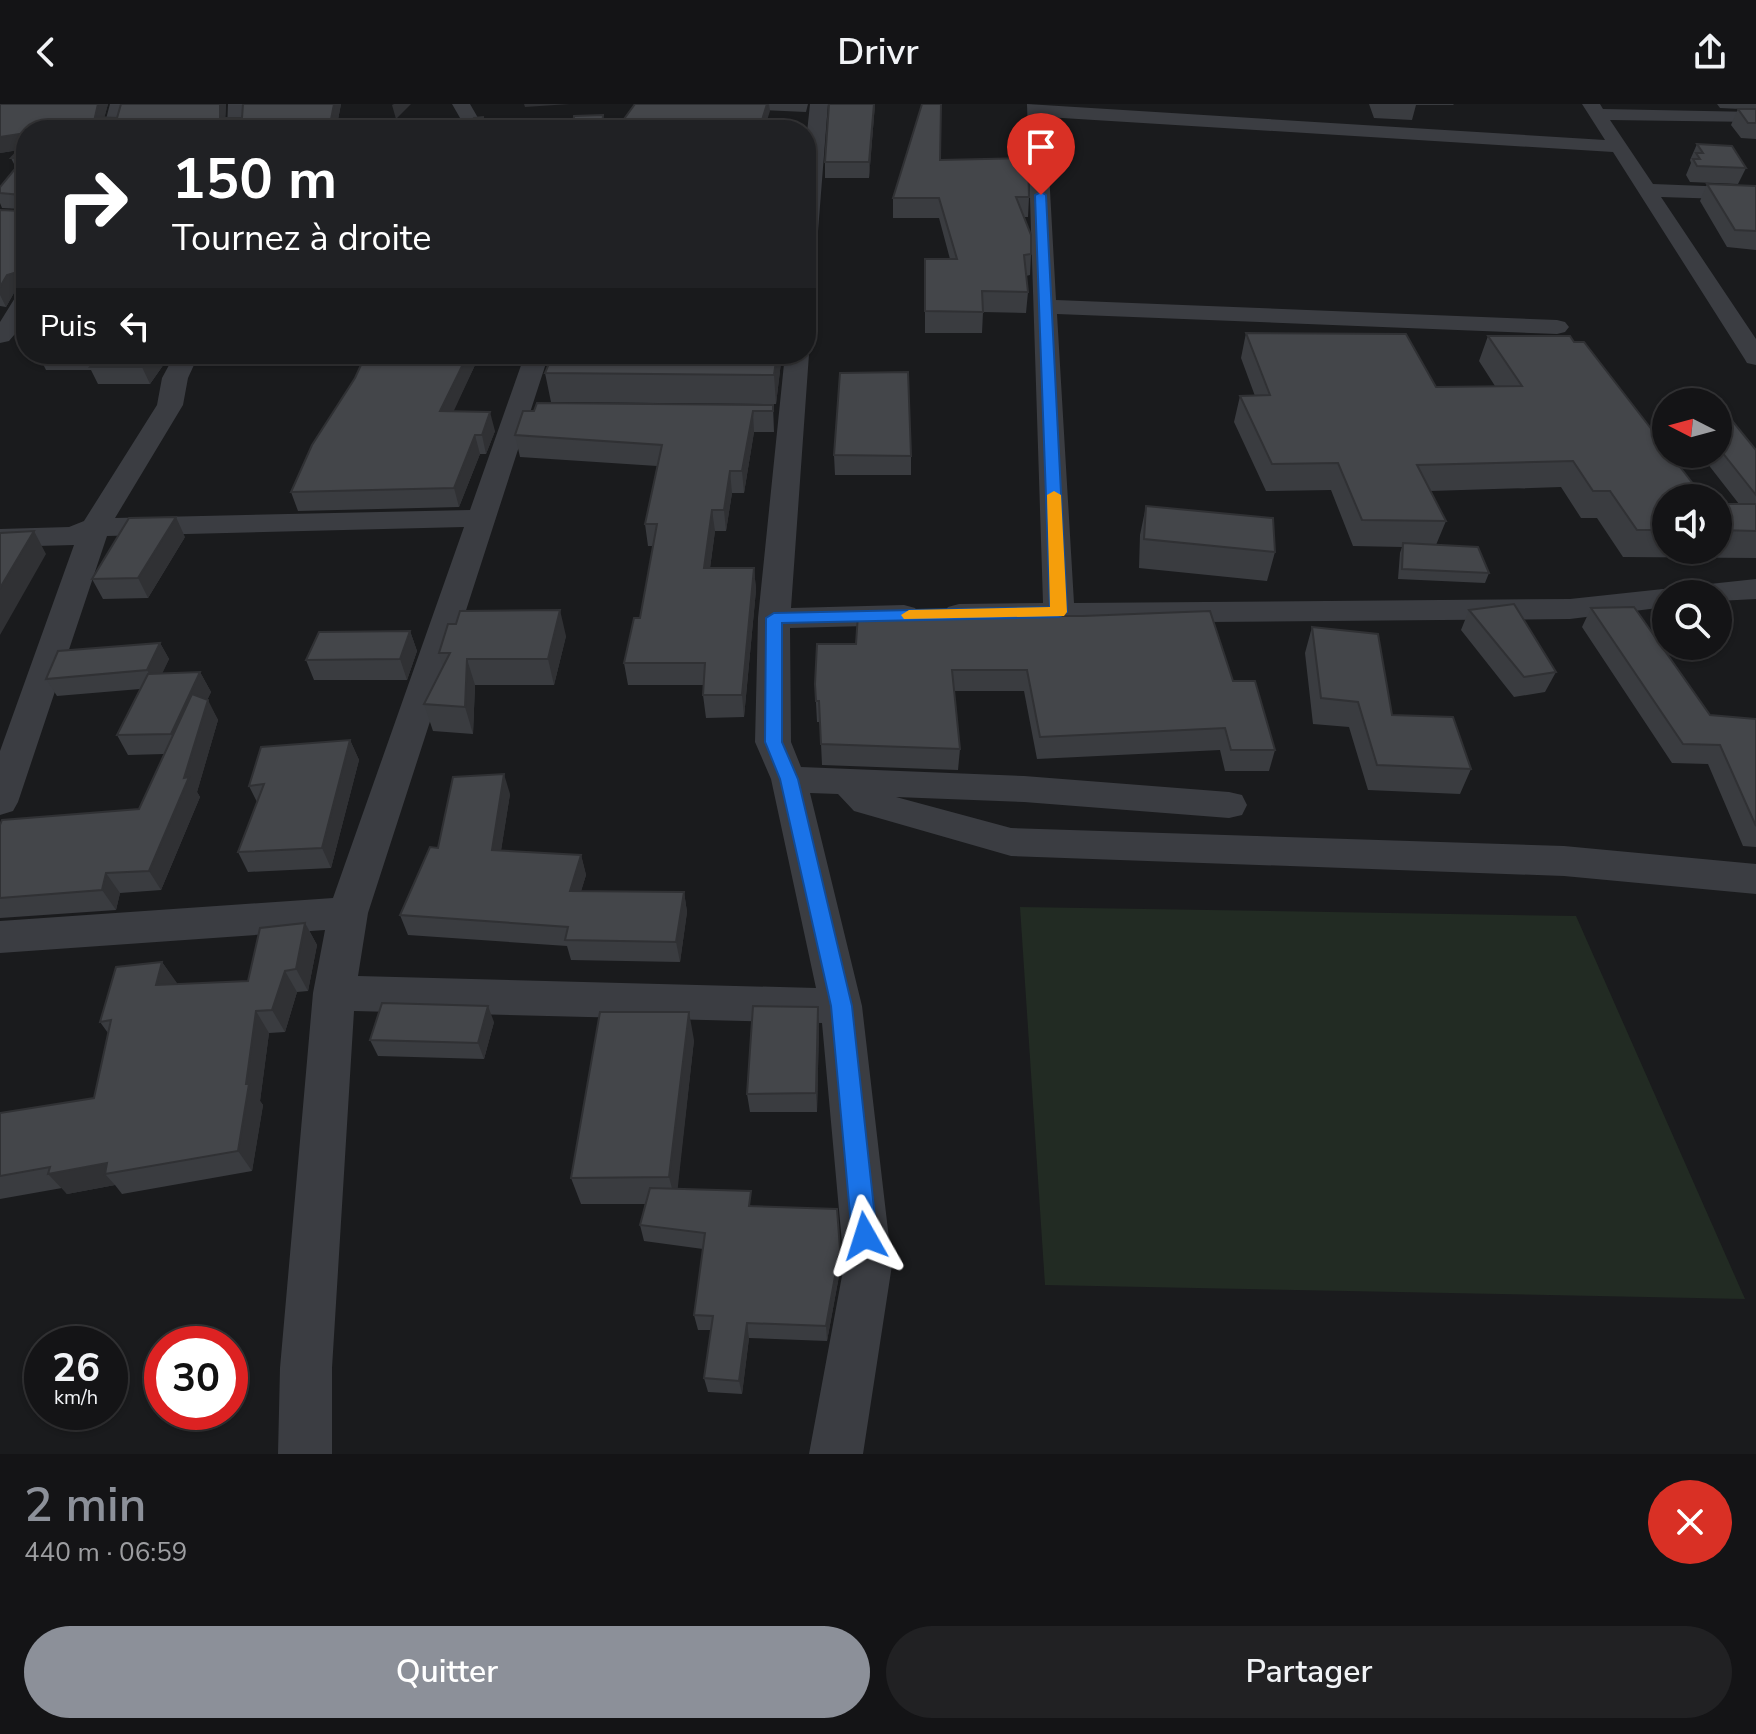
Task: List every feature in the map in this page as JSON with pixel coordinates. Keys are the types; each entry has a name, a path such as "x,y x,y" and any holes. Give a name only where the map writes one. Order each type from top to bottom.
{"street":[{"path":"1059,612 1036,107 1619,147"},
{"path":"1595,109 1756,358"},
{"path":"1595,109 1756,117"},
{"path":"1647,190 1756,194"},
{"path":"1047,307 1557,327"},
{"path":"0,336 14,321 16,312"},
{"path":"1730,316 1756,319"},
{"path":"0,802 95,527 170,405 175,378 182,364"},
{"path":"305,1454 306,1368 334,993 348,913 482,518 533,413 536,364"},
{"path":"794,364 776,414 773,742 789,779 841,1006 868,1265 836,1454"},
{"path":"0,538 73,536 95,527 482,518"},
{"path":"1732,591 1756,589"},
{"path":"774,618 1059,612 1570,609 1652,599"},
{"path":"789,779 1024,789 1229,805"},
{"path":"848,782 867,802 1011,842 1564,861 1756,879"},
{"path":"0,937 348,913"},
{"path":"334,993 841,1006"}],"shaded area":[{"path":"1020,907 1576,916 1745,1299 1045,1285"}],"building":[{"path":"0,104 98,104 95,117 117,118 121,104 220,104 220,118 242,118 243,104 334,104 331,120 16,120 16,135 0,137"},
{"path":"635,104 767,104 762,120 623,120"},
{"path":"829,104 874,104 869,162 825,162"},
{"path":"922,104 941,104 940,160 1028,158 1029,197 1016,197 1031,235 1031,254 1024,255 1028,292 982,291 983,312 925,311 925,259 957,259 939,198 893,198"},
{"path":"1738,109 1756,109 1756,123 1748,123"},
{"path":"603,115 603,120 574,120 574,116"},
{"path":"1697,144 1732,146 1746,168 1697,166 1693,159 1700,159 1696,153 1703,153"},
{"path":"16,168 16,195 0,193 0,187"},
{"path":"1707,184 1756,186 1756,231 1735,230"},
{"path":"0,210 16,211 16,272 7,275 0,287"},
{"path":"1246,333 1406,334 1436,387 1522,386 1488,336 1570,336 1574,342 1584,342 1652,430 1652,468 1681,468 1693,484 1652,484 1652,530 1637,530 1610,491 1593,491 1573,461 1417,465 1446,521 1362,520 1338,463 1272,464 1240,396 1270,395"},
{"path":"92,364 144,364 142,367 90,367"},
{"path":"361,364 463,364 440,411 490,412 482,435 475,435 454,488 291,492 312,445"},
{"path":"549,364 776,364 774,375 545,373"},
{"path":"908,372 911,456 834,455 840,373"},
{"path":"537,403 773,405 773,411 753,411 742,471 730,471 724,510 712,510 704,568 754,568 742,695 703,695 705,663 624,663 634,618 640,618 657,524 645,524 662,445 515,435 523,411 534,411"},
{"path":"1732,420 1756,450 1756,495 1732,465"},
{"path":"1732,504 1756,504 1756,531 1732,530"},
{"path":"1146,506 1273,518 1275,552 1144,539"},
{"path":"176,517 138,578 92,579 129,518"},
{"path":"34,531 0,588 0,533"},
{"path":"1403,543 1478,547 1489,573 1402,569"},
{"path":"1514,604 1556,672 1524,677 1469,610"},
{"path":"1634,607 1652,633 1652,660 1671,660 1710,715 1756,719 1756,826 1720,745 1683,744 1591,608"},
{"path":"560,610 548,659 467,659 465,707 424,704 450,653 439,653 448,624 456,624 460,611"},
{"path":"922,610 1007,611 1007,616 1210,611 1233,681 1255,681 1275,750 1231,750 1225,728 1040,737 1027,670 952,670 960,749 821,744 815,684 817,644 856,644 858,614 922,615"},
{"path":"1312,627 1378,634 1392,715 1453,717 1471,769 1377,765 1358,702 1321,698"},
{"path":"410,631 400,659 306,660 319,632"},
{"path":"160,643 147,670 46,679 58,651"},
{"path":"200,672 171,734 117,735 148,674"},
{"path":"192,694 208,700 184,778 189,777 149,871 106,873 102,890 0,898 2,820 139,809"},
{"path":"350,740 322,848 238,852 264,784 249,786 261,747"},
{"path":"504,774 492,850 581,855 570,891 684,892 676,942 565,940 568,927 400,915 430,847 438,848 453,777"},
{"path":"305,923 296,969 285,971 272,1010 256,1011 238,1151 105,1174 107,1163 48,1174 50,1167 0,1176 0,1113 94,1098 111,1020 100,1022 116,967 162,962 156,985 248,981 260,928"},
{"path":"382,1003 488,1006 478,1043 370,1040"},
{"path":"753,1006 818,1007 816,1093 747,1094"},
{"path":"600,1012 689,1012 669,1177 571,1178"},
{"path":"650,1188 751,1191 749,1206 837,1209 840,1249 826,1326 747,1323 739,1381 704,1378 713,1316 694,1315 705,1233 640,1225"}],"slow traffic":[{"path":"909,615 1059,612 1054,495"}],"route":[{"path":"865,1236 841,1006 789,779 773,742 774,618 1059,612 1041,195"}]}
